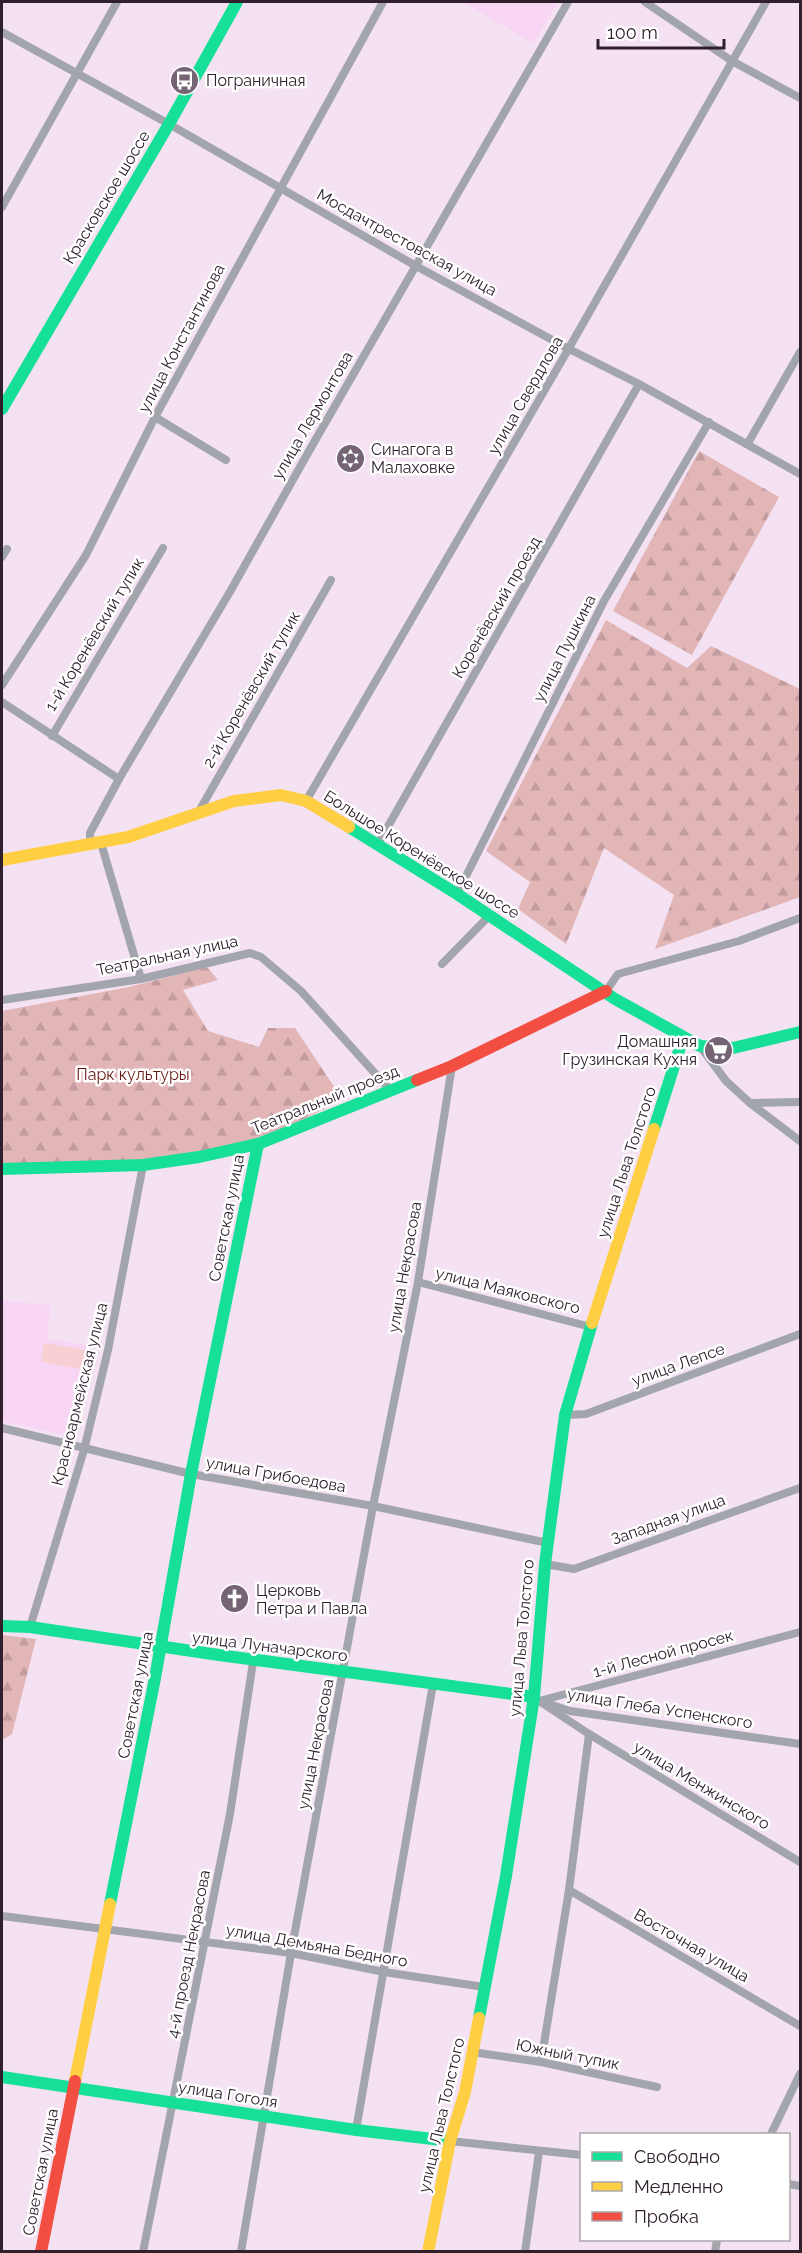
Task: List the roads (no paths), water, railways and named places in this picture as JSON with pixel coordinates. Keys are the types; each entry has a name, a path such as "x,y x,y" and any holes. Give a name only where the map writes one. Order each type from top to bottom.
{"street":[{"path":"2,207 117,2"},
{"name":"Красковское шоссе","path":"2,409 169,124 237,2"},
{"name":"улица Константинова","path":"2,685 86,555 155,417 383,2"},
{"name":"улица Лермонтова","path":"96,844 90,833 119,779 231,590 568,2"},
{"path":"645,2 732,61 801,99"},
{"name":"улица Свердлова","path":"306,801 569,349 766,2"},
{"name":"Мосдачтрестовская улица","path":"2,32 169,124 416,266 569,349 639,384 801,474"},
{"path":"748,443 801,352"},
{"name":"Коренёвский проезд","path":"378,844 639,384"},
{"path":"155,417 226,460"},
{"name":"улица Пушкина","path":"457,894 608,594 709,422"},
{"name":"1-й Коренёвский тупик","path":"52,736 163,548"},
{"name":"2-й Коренёвский тупик","path":"198,813 331,580"},
{"path":"2,702 119,779"},
{"name":"Большое Коренёвское шоссе","path":"2,860 128,837 234,801 281,795 306,801 378,844 615,999 700,1046 745,1046 801,1032"},
{"path":"96,844 141,979"},
{"path":"441,964 489,916"},
{"path":"606,991 618,974 739,941 801,918"},
{"name":"Театральная улица","path":"2,1000 141,979 250,953 261,957 301,992 390,1090"},
{"name":"Театральный проезд","path":"2,1169 143,1165 198,1158 258,1144 452,1066 606,991"},
{"name":"улица Льва Толстого","path":"428,2252 450,2141 465,2092 537,1699 545,1564 565,1415 683,1038"},
{"path":"700,1046 726,1081 750,1103 801,1141"},
{"name":"улица Некрасова","path":"242,2252 291,1953 417,1282 452,1066"},
{"path":"750,1103 801,1102"},
{"name":"Советская улица","path":"41,2252 161,1648 191,1474 258,1144"},
{"name":"Красноармейская улица","path":"30,1627 84,1450 108,1350 143,1165"},
{"name":"улица Маяковского","path":"417,1282 591,1327"},
{"name":"улица Лепсе","path":"565,1415 586,1414 801,1334"},
{"name":"улица Грибоедова","path":"2,1428 84,1450 191,1474 374,1506 548,1543"},
{"name":"Западная улица","path":"545,1564 574,1569 801,1488"},
{"name":"улица Луначарского","path":"2,1626 30,1627 253,1662 344,1671 537,1699"},
{"name":"1-й Лесной просек","path":"537,1699 801,1632"},
{"name":"4-й проезд Некрасова","path":"144,2252 230,1814 253,1662"},
{"path":"356,2130 433,1684"},
{"name":"улица Глеба Успенского","path":"537,1699 589,1734"},
{"name":"улица Глеба Успенского","path":"537,1699 570,1711 801,1743"},
{"path":"541,2062 569,1890 589,1734"},
{"name":"улица Менжинского","path":"589,1734 801,1862"},
{"name":"Восточная улица","path":"569,1890 801,2026"},
{"name":"улица Демьяна Бедного","path":"2,1916 291,1953 384,1972 484,1987"},
{"name":"Южный тупик","path":"472,2052 541,2062 657,2088"},
{"path":"772,2133 801,2074"},
{"name":"улица Гоголя","path":"2,2077 173,2101 264,2117 450,2141"},
{"path":"450,2141 580,2156"},
{"path":"525,2252 539,2152"}],"place":[{"name":"Пограничная","path":"185,80"},
{"name":"Синагога в Малаховке","path":"350,458"},
{"name":"Домашняя Грузинская Кухня","path":"718,1050"},
{"name":"Церковь Петра и Павла","path":"235,1599"}],"park label":[{"name":"Парк культуры","path":"133,1074"}]}
